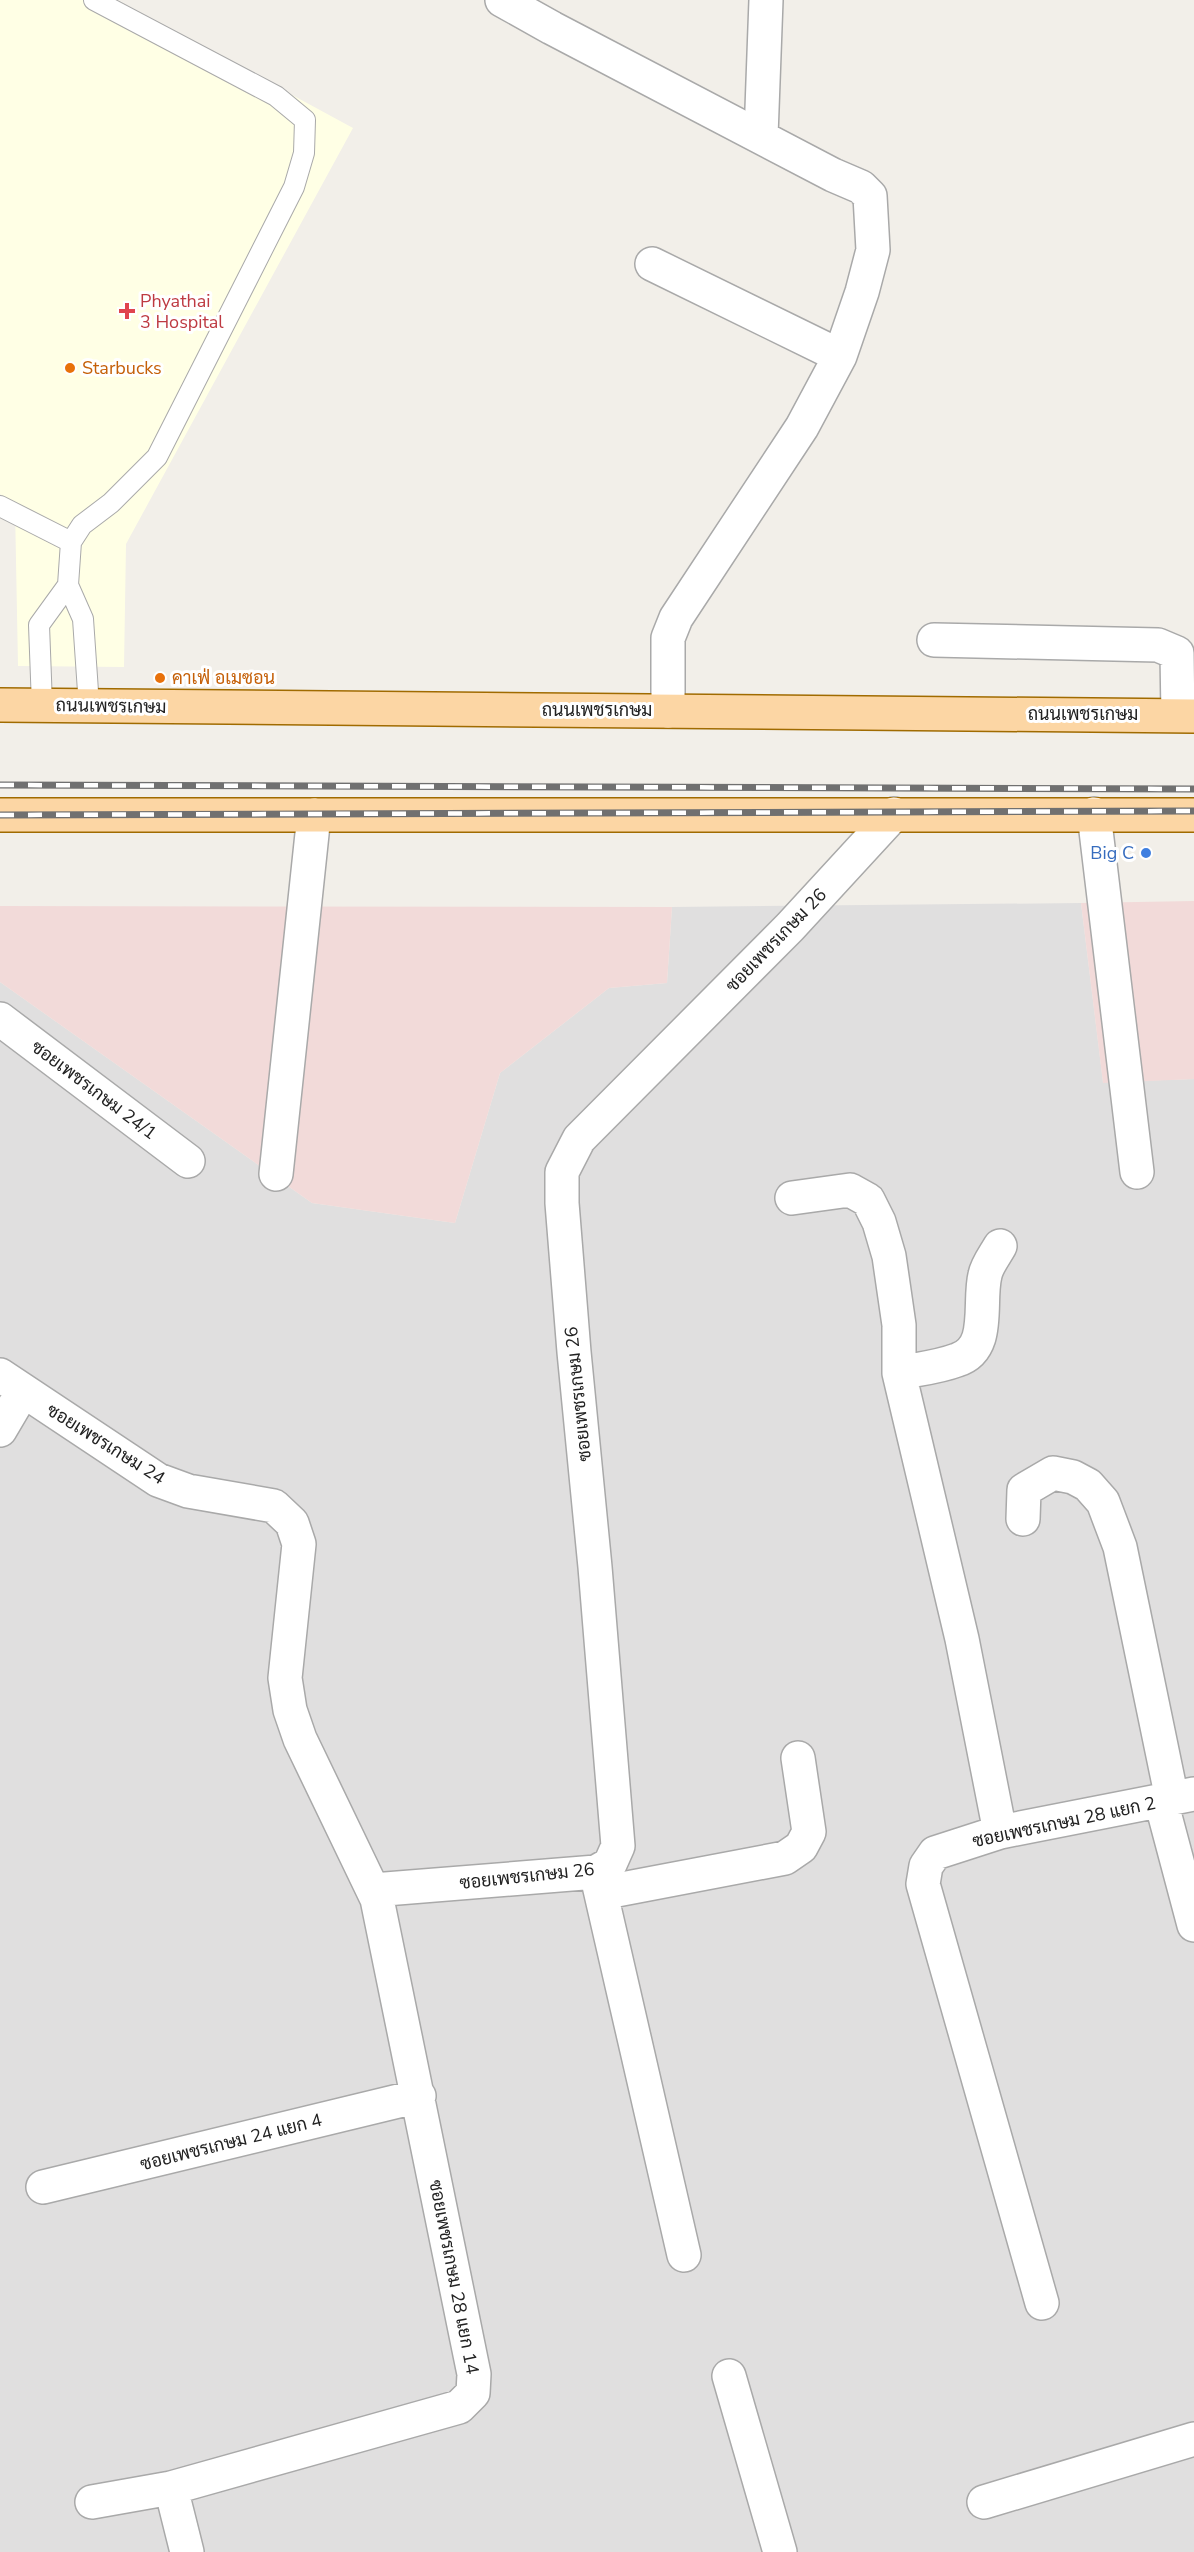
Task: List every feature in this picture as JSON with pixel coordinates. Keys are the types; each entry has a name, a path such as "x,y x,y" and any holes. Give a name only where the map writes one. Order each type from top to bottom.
{"main road":[{"name":"ถนนเพชรเกษม","path":"0,705 1186,716"},
{"path":"0,815 1194,815"}],"street":[{"path":"502,0 833,175 861,187 870,196 873,250 862,292 840,356 802,427 676,618 668,638 668,711"},
{"path":"761,136 766,0"},
{"path":"652,264 840,356"},
{"path":"934,640 1158,645 1177,653 1186,716"},
{"name":"ซอยเพชรเกษม 26","path":"373,1890 598,1882 610,1864 618,1846 596,1567 574,1352 562,1173 579,1139 790,927 894,814"},
{"path":"1094,814 1137,1172"},
{"path":"276,1174 314,815"},
{"name":"ซอยเพชรเกษม 24/1","path":"0,1019 188,1161"},
{"path":"792,1198 850,1190 868,1200 879,1222 889,1256 899,1325 899,1373 962,1639 1000,1832"},
{"path":"899,1373 960,1360 977,1346 983,1320 981,1296 986,1271 1000,1246"},
{"path":"0,1430 12,1383"},
{"name":"ซอยเพชรเกษม 24","path":"12,1383 158,1480 188,1491 274,1506 292,1523 299,1544 285,1678 290,1710 300,1739 373,1890"},
{"path":"1023,1520 1024,1490 1053,1473 1073,1477 1088,1485 1103,1502 1120,1547 1176,1798 1194,1925"},
{"path":"684,2255 598,1882 785,1858 801,1847 809,1832 798,1758"},
{"name":"ซอยเพชรเกษม 28 แยก 2","path":"1042,2303 923,1884 926,1866 935,1853 1000,1832 1176,1798"},
{"name":"ซอยเพชรเกษม 28 แยก 14","path":"171,2488 459,2407 473,2393 474,2374 419,2097 377,1899 373,1890"},
{"name":"ซอยเพชรเกษม 24 แยก 4","path":"43,2187 419,2097"},
{"path":"729,2376 780,2552"},
{"path":"984,2502 1194,2439"},
{"path":"92,2502 171,2488 187,2552"}],"lane":[{"path":"89,706 83,619 68,585 70,542 82,525 111,503 157,457 294,187 304,153 304,120 276,96 94,0"},
{"path":"0,506 70,542"},
{"path":"42,705 39,625 68,585"}],"shaded area":[{"name":"Phyathai 3 Hospital","path":"0,0 117,0 353,128 126,544 124,667 18,666 15,508 0,494"},
{"path":"1194,901 1194,1079 1103,1083 1081,903"},
{"path":"1081,903 1103,1082 1194,1079 1194,2552 0,2552 0,982 312,1203 455,1223 500,1073 609,988 667,983 672,907"},
{"path":"0,906 672,907 667,983 609,988 500,1073 455,1223 312,1203 0,982"}],"railway":[{"path":"0,785 1194,789"},
{"path":"0,815 1194,811"}],"place":[{"name":"Phyathai 3 Hospital","path":"127,311"},
{"name":"Starbucks","path":"70,368"},
{"name":"คาเฟ่ อเมซอน","path":"160,678"},
{"name":"Big C","path":"1146,853"}]}
